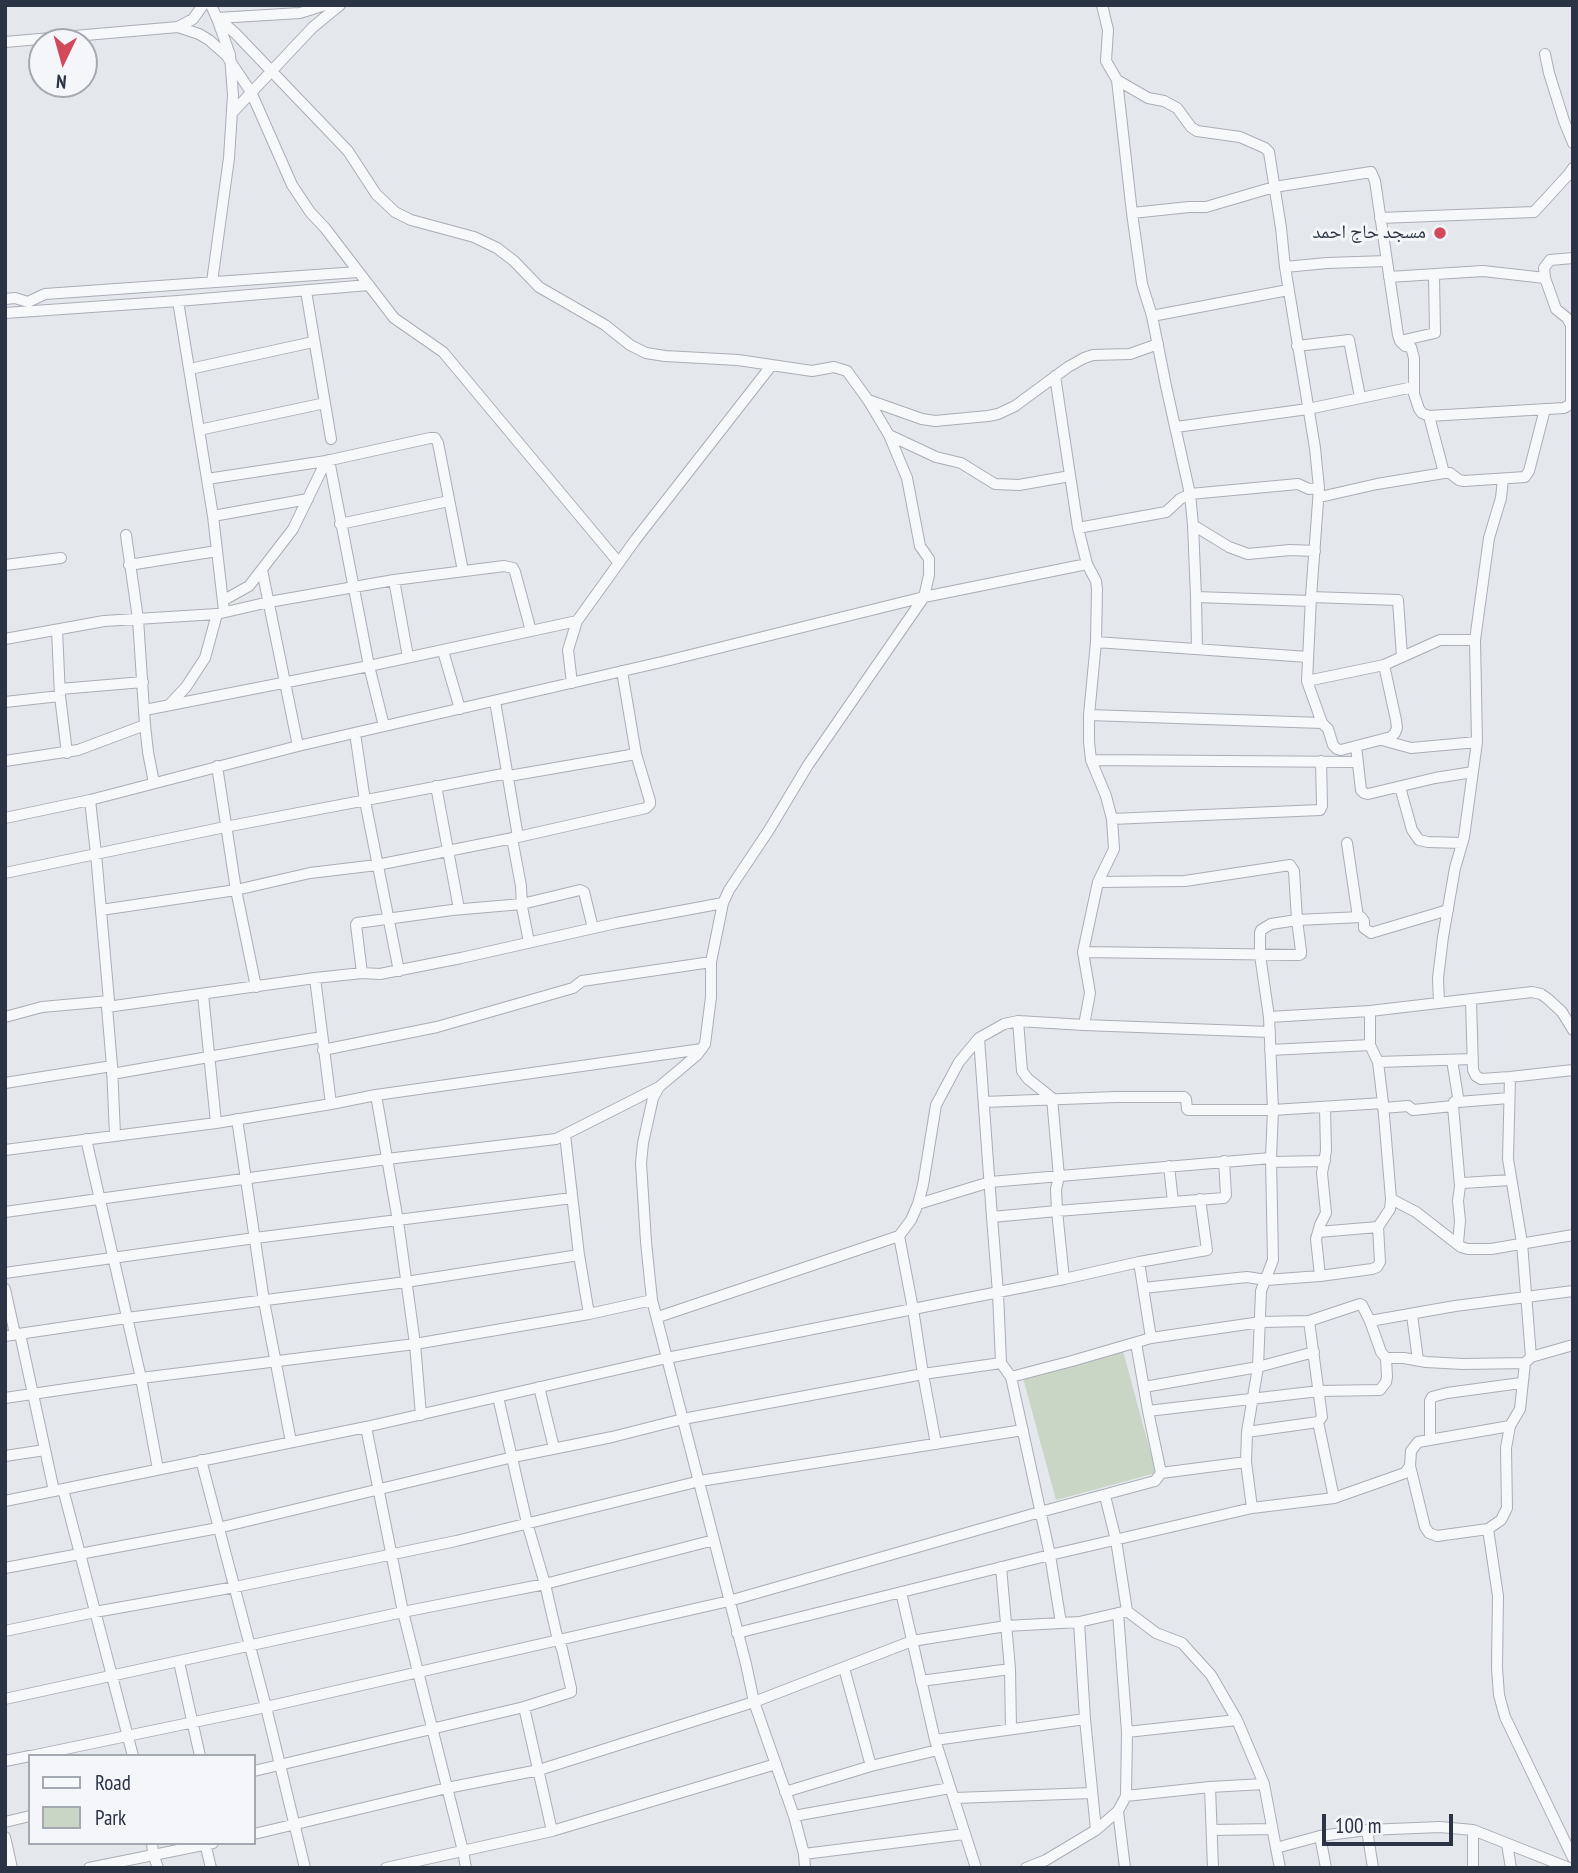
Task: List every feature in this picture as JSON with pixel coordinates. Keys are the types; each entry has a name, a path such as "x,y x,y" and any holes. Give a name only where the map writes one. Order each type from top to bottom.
{"street":[{"path":"178,27 193,19 203,5"},
{"path":"211,5 232,63 233,112 224,203 212,282"},
{"path":"218,20 300,13 325,5"},
{"path":"233,112 313,27 340,5"},
{"path":"1102,5 1108,30 1106,61 1117,80 1142,284 1152,316 1190,494 1197,649"},
{"path":"5,1212 387,1159 556,1139 660,1087 705,1044 711,997 711,962 723,903 729,890 808,765 924,597 929,575 929,559 920,546 906,478 898,454 868,400 847,371 840,368 812,371 738,360 665,356 646,353 630,345 605,325 539,287 497,248 481,240 403,217 381,201 348,151 236,34 218,20"},
{"path":"5,42 178,27 209,40 226,55 251,92 297,195 387,310 400,323 443,352 619,563"},
{"path":"1545,54 1573,143"},
{"path":"1117,80 1148,98 1164,101 1177,108 1197,131 1240,137 1269,152 1284,267 1320,492 1307,681 1322,723 1328,729 1337,749 1382,740 1395,733 1397,728 1384,664"},
{"path":"1380,218 1534,212 1573,168"},
{"path":"1132,213 1206,207 1274,187 1371,173 1375,181 1400,341 1411,347 1414,358 1413,387 1419,409 1429,416 1568,407 1572,402 1571,325 1556,309 1544,268 1550,260 1573,258"},
{"path":"1563,180 1573,188"},
{"path":"1284,267 1387,261"},
{"path":"1389,277 1483,271 1545,278"},
{"path":"5,299 15,298 28,302 45,295 358,272"},
{"path":"1400,341 1435,334 1434,275"},
{"path":"5,313 369,285"},
{"path":"1152,316 1288,290"},
{"path":"306,291 331,439"},
{"path":"169,704 199,670 208,652 222,608 213,516 178,301"},
{"path":"1297,346 1349,340 1360,397"},
{"path":"190,369 313,342"},
{"path":"868,400 935,421 998,414 1015,406 1068,367 1093,355 1130,354 1158,345"},
{"path":"572,683 568,650 577,621 771,366"},
{"path":"1055,376 1078,528 1087,564 1097,589 1096,642 1089,715 1091,760 1112,819 1114,849 1098,882 1083,952 1090,993 1084,1025"},
{"path":"1176,427 1308,409 1413,387"},
{"path":"199,430 324,403"},
{"path":"1078,528 1166,512 1190,494 1298,484 1320,492 1444,473 1450,473 1461,481 1521,478 1528,474 1545,409"},
{"path":"1429,416 1444,473"},
{"path":"889,435 936,457 966,466 995,484 1019,485 1070,476"},
{"path":"207,479 327,461 435,438 463,571"},
{"path":"222,608 249,586 293,529 327,461"},
{"path":"327,461 384,726"},
{"path":"1439,1003 1438,978 1477,742 1475,640 1489,538 1501,498 1503,479"},
{"path":"213,516 308,499"},
{"path":"340,524 449,501"},
{"path":"1193,525 1229,547 1248,554 1290,550 1315,551"},
{"path":"126,535 138,619 145,725 154,783"},
{"path":"129,565 217,551"},
{"path":"5,565 61,558"},
{"path":"5,818 90,800 298,746 572,683 924,597 1087,564"},
{"path":"5,639 104,621 181,615 394,580 504,566 513,568 531,631"},
{"path":"262,570 298,746"},
{"path":"394,580 408,657"},
{"path":"1196,597 1398,600 1402,657"},
{"path":"145,710 369,666 577,621"},
{"path":"57,630 67,753"},
{"path":"1307,681 1384,664 1440,640 1475,640"},
{"path":"1096,642 1308,657"},
{"path":"443,650 460,709"},
{"path":"101,910 236,890 310,873 377,865 648,807 650,801 636,754 622,671"},
{"path":"5,702 143,682"},
{"path":"495,701 508,775 522,904 529,942"},
{"path":"1089,715 1322,723"},
{"path":"5,761 67,753 145,725"},
{"path":"355,733 365,801 399,971"},
{"path":"1382,740 1417,748 1477,742"},
{"path":"1356,746 1361,790 1368,794 1473,772"},
{"path":"5,873 436,786 636,754"},
{"path":"1091,760 1358,762"},
{"path":"1112,819 1320,810 1321,761"},
{"path":"217,766 236,890 256,987"},
{"path":"436,786 459,909"},
{"path":"1400,787 1412,830 1419,840 1462,843"},
{"path":"90,800 101,910 115,1135"},
{"path":"1347,842 1357,917"},
{"path":"1083,952 1260,956 1301,954 1294,871 1290,865 1185,881 1098,882"},
{"path":"362,973 356,923 459,909 522,904 582,890 593,928"},
{"path":"5,1017 42,1007 108,1004 315,978 399,971 593,928 723,903"},
{"path":"1252,1508 1246,1462 1247,1432 1258,1367 1261,1292 1273,1260 1273,1110 1269,1017 1260,956 1261,930 1271,924 1297,920 1357,917 1362,919 1364,928 1371,933 1448,910"},
{"path":"323,1050 437,1027 570,989 582,981 711,962"},
{"path":"315,978 331,1104"},
{"path":"1269,1017 1370,1012 1532,992 1541,994 1562,1012 1573,1030"},
{"path":"203,994 216,1123"},
{"path":"1471,1000 1473,1070 1476,1076 1481,1079 1573,1070"},
{"path":"1143,1288 1247,1277 1266,1280 1320,1276 1377,1267 1380,1262 1378,1227 1390,1209 1391,1199 1378,1062 1370,1045 1370,1012"},
{"path":"1018,1021 1022,1071 1052,1098 1059,1177 1056,1189 1057,1211 1064,1279"},
{"path":"658,1317 899,1236 911,1220 918,1204 936,1105 959,1062 979,1038 1003,1024 1018,1021 1270,1032"},
{"path":"5,1083 210,1056 322,1037"},
{"path":"979,1038 1001,1363 1011,1377 1061,1623"},
{"path":"1270,1050 1370,1045"},
{"path":"5,1150 216,1123 376,1095 702,1049"},
{"path":"1378,1062 1473,1059"},
{"path":"1451,1060 1460,1186 1458,1244"},
{"path":"1510,1077 1508,1158 1522,1243 1527,1298 1528,1360 1521,1383 1520,1409 1510,1426 1506,1448 1507,1508 1502,1520 1488,1529 1437,1536 1429,1533 1425,1527 1410,1466 1413,1446 1418,1442 1510,1426"},
{"path":"660,1087 650,1108 641,1163 652,1300 754,1702 794,1816 805,1868"},
{"path":"376,1095 398,1221 415,1344 421,1415"},
{"path":"984,1102 1148,1096 1184,1097 1188,1110 1273,1110 1383,1105 1408,1106 1413,1111 1509,1098"},
{"path":"1320,1276 1316,1238 1326,1213 1322,1172 1326,1151 1325,1108"},
{"path":"237,1119 264,1301 291,1442"},
{"path":"565,1136 589,1314"},
{"path":"86,1139 141,1378 158,1469"},
{"path":"918,1204 990,1182 1224,1161 1325,1161"},
{"path":"992,1217 1220,1199 1226,1195 1224,1161"},
{"path":"1169,1166 1173,1202"},
{"path":"1460,1186 1463,1183 1510,1180"},
{"path":"5,1273 572,1198"},
{"path":"5,1502 366,1427 667,1358 1207,1250 1200,1199"},
{"path":"1391,1199 1416,1212 1468,1250 1492,1249 1573,1235"},
{"path":"1318,1232 1378,1227"},
{"path":"899,1236 936,1444"},
{"path":"13,1335 406,1282 579,1255"},
{"path":"1139,1262 1151,1338"},
{"path":"5,1289 13,1335 33,1394 45,1450 80,1554 132,1754"},
{"path":"1370,1321 1455,1306 1573,1292"},
{"path":"5,1398 415,1344 589,1314 652,1300"},
{"path":"1011,1377 1151,1338 1261,1322 1309,1321 1360,1304 1386,1359 1387,1377 1380,1390 1319,1391 1148,1411"},
{"path":"1412,1315 1418,1360"},
{"path":"1247,1432 1318,1422 1322,1417 1309,1321"},
{"path":"1136,1343 1161,1473"},
{"path":"1386,1359 1463,1364 1528,1360 1573,1345"},
{"path":"1144,1387 1258,1367 1314,1353"},
{"path":"5,1568 218,1528 683,1419 923,1374 1001,1363"},
{"path":"1430,1440 1432,1397 1521,1383"},
{"path":"539,1387 554,1448"},
{"path":"256,1771 524,1707 570,1692 562,1648 527,1523 498,1397"},
{"path":"1318,1422 1334,1498"},
{"path":"366,1427 403,1612 466,1868"},
{"path":"5,1631 456,1541 700,1481 1023,1430"},
{"path":"5,1456 45,1450"},
{"path":"201,1460 305,1868"},
{"path":"40,1754 266,1707 729,1601 1105,1496 1155,1481 1161,1473 1246,1462"},
{"path":"737,1633 1049,1555 1252,1508 1334,1498 1389,1479 1405,1472 1410,1466"},
{"path":"1026,1868 1046,1860 1096,1830 1118,1811 1126,1796 1127,1732 1122,1612 1116,1540 1105,1496"},
{"path":"1488,1529 1499,1596 1499,1695 1505,1717 1573,1858"},
{"path":"5,1699 403,1612 545,1584 714,1540"},
{"path":"1001,1567 1010,1668 1011,1729"},
{"path":"901,1592 937,1745 976,1868"},
{"path":"256,1834 447,1788 539,1770 754,1702 912,1641 1006,1626 1079,1622 1122,1612 1156,1633 1182,1643 1211,1675 1237,1720 1265,1784 1280,1868"},
{"path":"1079,1622 1096,1830"},
{"path":"179,1662 201,1754"},
{"path":"844,1668 871,1766"},
{"path":"921,1681 1010,1668"},
{"path":"524,1707 552,1831"},
{"path":"785,1792 937,1745 1011,1729 1085,1719"},
{"path":"1127,1732 1237,1720"},
{"path":"5,1761 28,1756"},
{"path":"386,1868 552,1831 776,1764"},
{"path":"1126,1796 1265,1784"},
{"path":"1210,1787 1213,1868"},
{"path":"794,1816 953,1793 1092,1793"},
{"path":"1118,1811 1125,1868"},
{"path":"5,1822 28,1816"},
{"path":"1276,1848 1320,1836 1367,1830 1440,1827 1474,1830 1569,1868"},
{"path":"1212,1830 1272,1829"},
{"path":"1367,1830 1373,1868"},
{"path":"1473,1868 1474,1830"},
{"path":"804,1854 964,1834"},
{"path":"1320,1836 1325,1868"},
{"path":"5,1837 12,1868"},
{"path":"1507,1844 1511,1868"},
{"path":"89,1868 153,1849 197,1845"},
{"path":"208,1845 211,1868"},
{"path":"153,1849 158,1868"}],"green space":[{"path":"1123,1351 1156,1473 1056,1500 1023,1378"}],"place":[{"name":"مسجد حاج احمد","path":"1440,233"}]}
